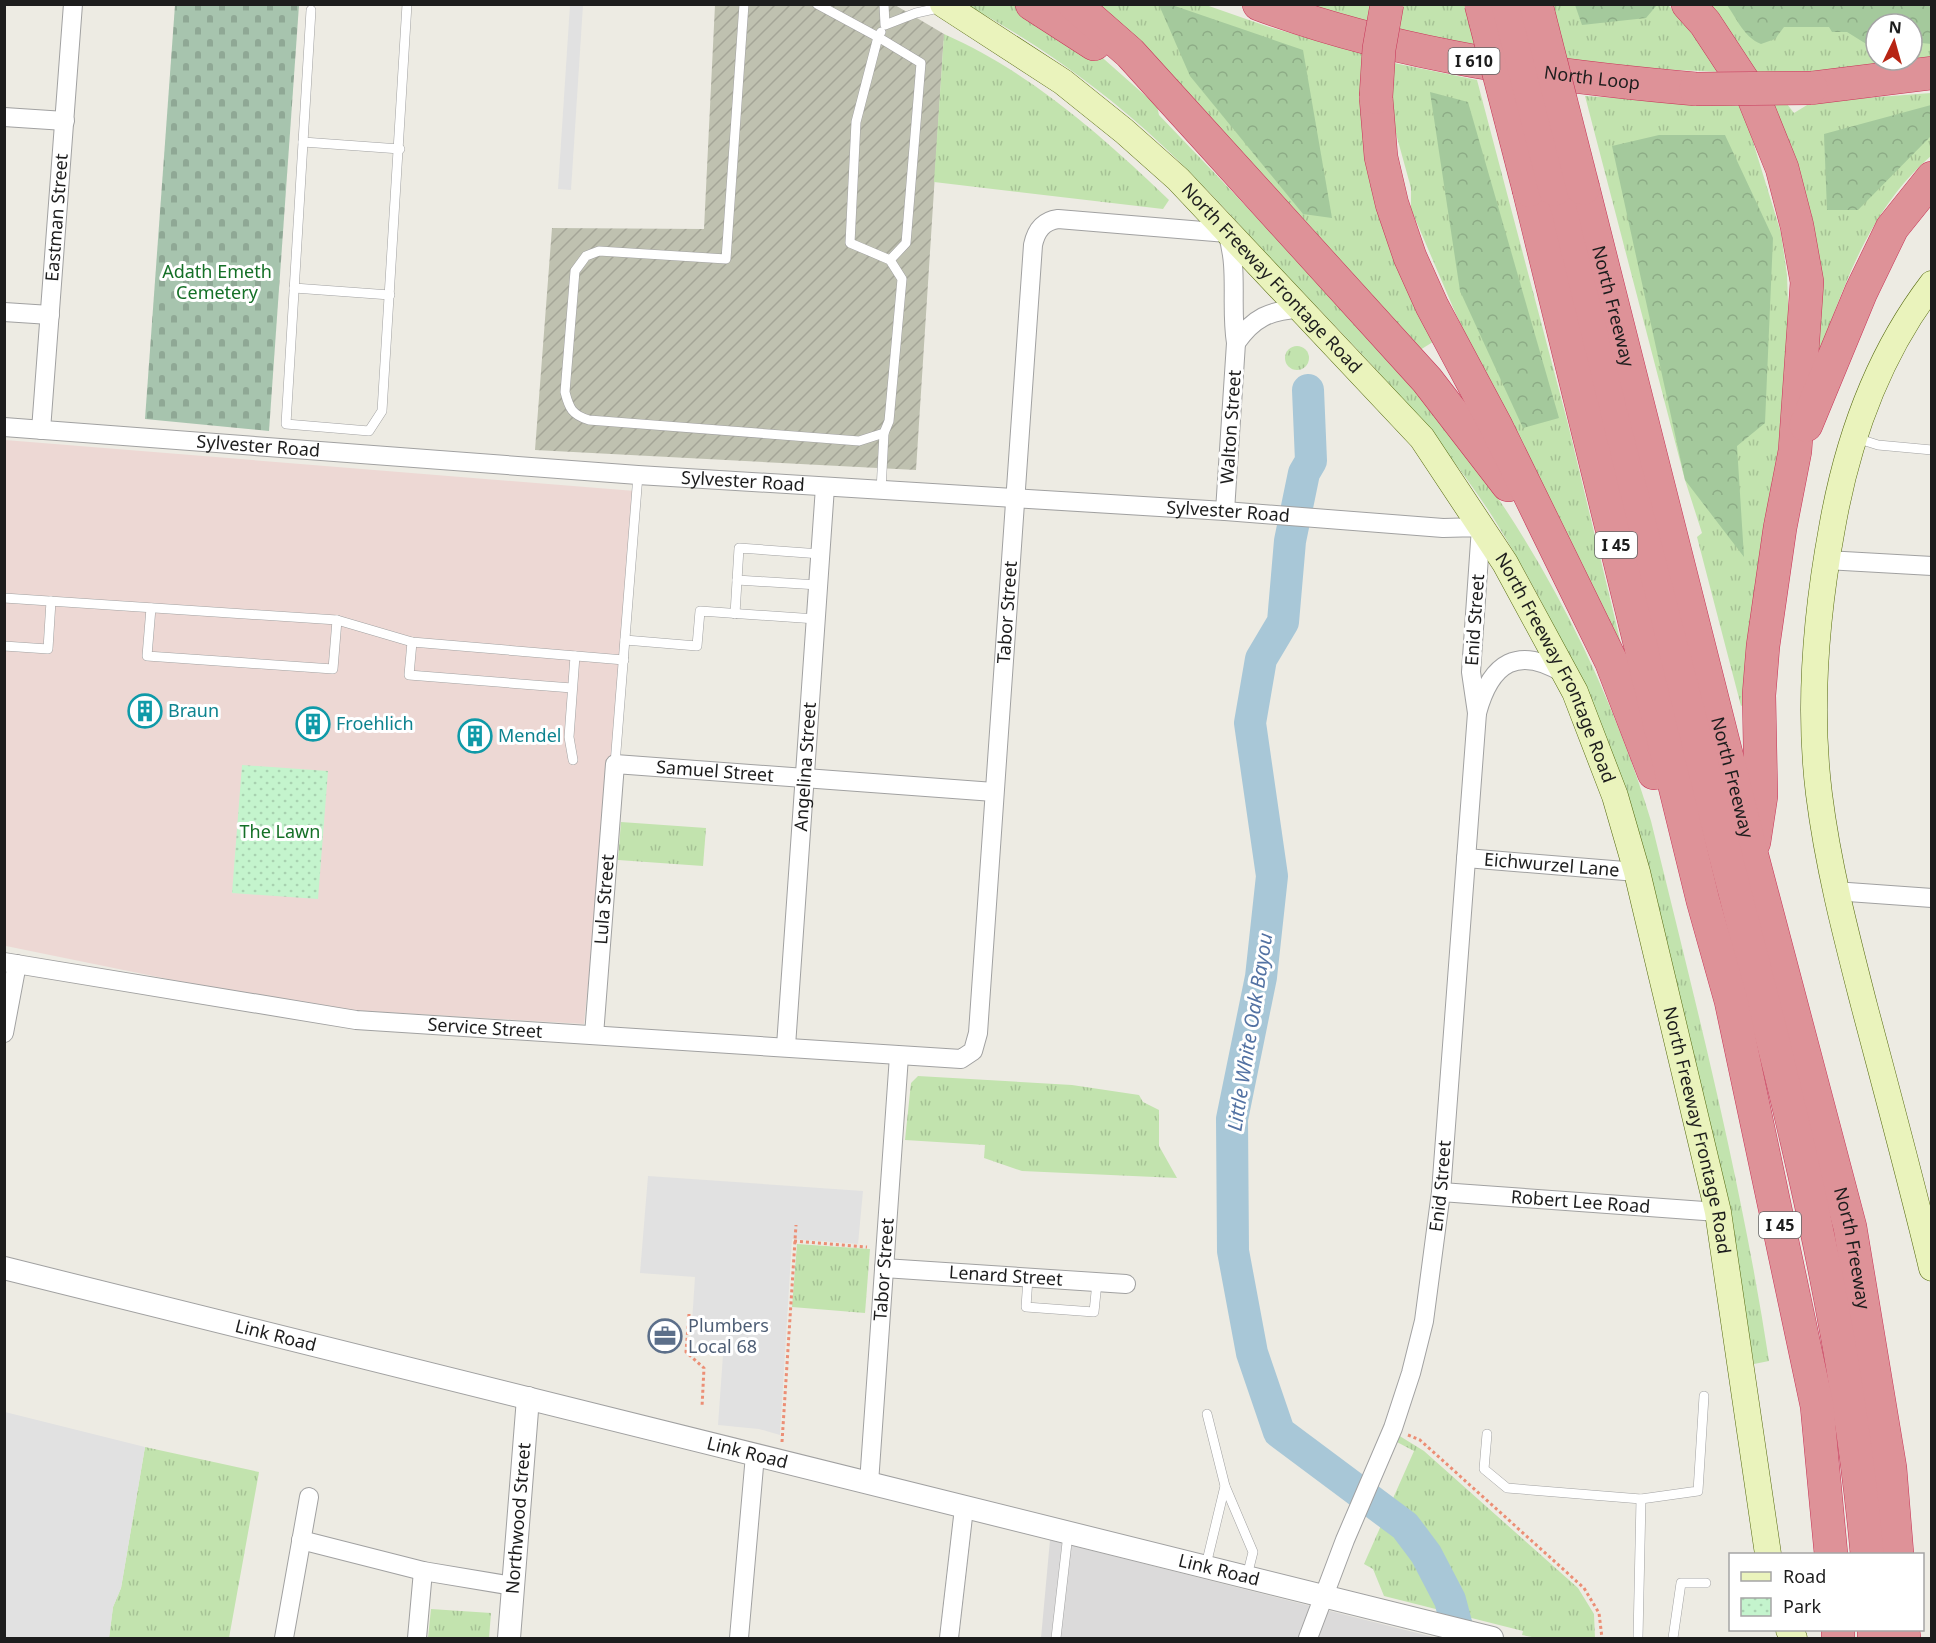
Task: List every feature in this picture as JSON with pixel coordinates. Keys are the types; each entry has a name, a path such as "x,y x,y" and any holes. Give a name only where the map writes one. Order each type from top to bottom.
{"highway":[{"path":"1032,4 1113,57 1193,124"},
{"path":"1074,4 1130,53 1427,380 1488,457 1556,553"},
{"name":"North Loop","path":"1258,4 1354,34 1450,57 1610,81 1696,89 1811,88 1932,74"},
{"path":"1387,4 1379,49 1376,97 1381,157 1392,204 1410,257 1432,306 1496,426 1556,553 1611,661 1703,901"},
{"name":"North Freeway","path":"1481,4 1556,188 1752,856 1850,1227 1890,1468 1897,1553"},
{"name":"North Freeway","path":"1508,4 1780,1067 1839,1336 1859,1463 1867,1553"},
{"name":"North Freeway","path":"1536,4 1556,188 1703,901 1731,1001 1817,1406 1831,1553"},
{"path":"1688,4 1705,23 1753,96 1782,168 1797,225 1807,282 1795,451 1780,528 1763,646 1759,695 1761,796 1752,856"},
{"path":"1795,451 1861,292 1892,228 1932,178"}],"main road":[{"name":"North Freeway Frontage Road","path":"945,6 1063,82 1124,131 1178,180 1422,438 1505,563 1575,692 1615,796 1637,872 1718,1212 1768,1553"},
{"path":"1932,284 1903,326 1876,377 1844,470 1826,560 1818,626 1816,743 1819,793 1834,891 1927,1226 1932,1268"}],"street":[{"name":"Eastman Street","path":"41,430 74,4"},
{"path":"4,117 65,121"},
{"name":"Tabor Street","path":"969,1056 976,1045 978,1033 1014,498 1035,236 1045,223 1053,220 1227,233"},
{"name":"Walton Street","path":"1226,511 1236,343 1232,320 1234,254 1227,233"},
{"path":"1236,343 1247,327 1268,313 1300,309"},
{"path":"4,312 50,315"},
{"name":"Sylvester Road","path":"4,427 638,475 1226,511 1443,528 1481,527"},
{"name":"Angelina Street","path":"786,1046 825,487"},
{"name":"Enid Street","path":"1308,1638 1345,1540 1382,1454 1411,1373 1424,1321 1441,1192 1467,858 1477,713 1471,672 1481,527"},
{"path":"1826,560 1932,566"},
{"name":"Enid Street","path":"1477,713 1487,683 1493,675 1513,661 1534,659 1565,674"},
{"name":"Samuel Street","path":"615,764 994,792"},
{"name":"Lula Street","path":"594,1035 615,764"},
{"name":"Eichwurzel Lane","path":"1467,858 1637,872"},
{"path":"1834,891 1932,898"},
{"path":"4,1033 11,963"},
{"name":"Service Street","path":"11,963 356,1020 786,1046 899,1056 961,1059 969,1056"},
{"name":"Tabor Street","path":"868,1483 899,1056"},
{"name":"Robert Lee Road","path":"1441,1192 1718,1212"},
{"name":"Link Road","path":"4,1268 1492,1638"},
{"name":"Lenard Street","path":"884,1268 1126,1284"},
{"name":"Northwood Street","path":"510,1638 528,1398"},
{"path":"739,1638 755,1455"},
{"path":"284,1638 309,1497"},
{"path":"949,1638 963,1508"},
{"path":"301,1540 423,1571 513,1586"},
{"path":"417,1638 423,1571"}],"lane":[{"path":"311,10 286,424 369,431 382,411 400,149 407,4"},
{"path":"744,4 726,259 598,251 586,256 575,271 565,392 569,407 577,417 589,420 859,441 884,434"},
{"path":"817,4 921,63 906,243 890,260"},
{"path":"881,491 884,434 890,422 902,279 890,260 850,243 856,122 878,38 885,25 884,4"},
{"path":"885,25 916,13 945,6"},
{"path":"303,142 400,149"},
{"path":"294,288 390,295"},
{"path":"1854,437 1878,445 1932,450"},
{"path":"615,764 638,475"},
{"path":"735,614 739,548 820,554"},
{"path":"737,580 818,585"},
{"path":"4,598 338,620 412,642 624,660"},
{"path":"4,646 48,649 51,601"},
{"path":"151,608 147,656 333,669 338,620"},
{"path":"625,640 697,646 700,611 816,619"},
{"path":"412,642 409,675 572,688"},
{"path":"573,760 569,737 574,656"},
{"path":"1028,1278 1026,1307 1094,1312 1097,1282"},
{"path":"1487,1434 1484,1470 1507,1488 1641,1499 1698,1491 1704,1396"},
{"path":"1207,1414 1225,1486 1253,1552 1247,1578"},
{"path":"1205,1568 1225,1486"},
{"path":"1638,1638 1641,1499"},
{"path":"1056,1638 1068,1534"},
{"path":"1673,1638 1682,1583 1706,1583"}],"path":[{"path":"781,1445 795,1226"},
{"path":"794,1241 869,1247"},
{"path":"689,1314 686,1352 704,1368 702,1407"},
{"path":"698,1386 702,1389"},
{"path":"1406,1434 1420,1440 1584,1588 1599,1613 1602,1638"}],"shaded area":[{"path":"570,5 583,5 571,190 558,189"},
{"path":"715,5 895,5 944,34 916,470 535,450 552,228 704,229"},
{"path":"5,440 635,491 617,702 584,1024 332,1009 236,993 6,946 5,951"},
{"path":"648,1176 863,1191 858,1244 792,1239 780,1435 759,1429 718,1425 723,1355 690,1352 695,1277 640,1273"},
{"path":"5,1412 145,1447 121,1588 113,1607 109,1638 5,1638"},
{"path":"1050,1540 1437,1638 1041,1638"}],"green space":[{"path":"1016,4 1096,52 1157,106 1159,115 1396,368 1467,454 1501,502 1562,604 1612,711 1651,821 1731,1157 1769,1361 1754,1364 1735,1257 1570,658 1524,570 1471,485 1420,420 1366,358 1194,176 1142,126 1094,88 1045,52 967,5"},
{"path":"1575,4 1657,5 1646,18 1582,25"},
{"name":"Adath Emeth Cemetery","path":"175,5 299,5 269,431 145,419"},
{"path":"1092,5 1206,5 1269,27 1364,54 1436,340 1420,350"},
{"path":"1159,5 1172,5 1303,50 1332,218 1303,214 1190,76"},
{"path":"1299,5 1668,5 1687,24 1723,72 1631,68 1425,39"},
{"path":"1707,5 1931,5 1931,61 1924,62 1924,12 1864,12 1864,67 1827,71 1753,72"},
{"path":"1727,5 1931,5 1931,44 1924,43 1924,12 1864,12 1864,43 1847,32 1832,32 1829,27 1784,27 1775,39 1761,44 1750,37"},
{"path":"944,34 1006,67 1091,129 1169,200 1163,209 934,182"},
{"path":"1389,62 1477,80 1568,424 1628,673 1455,312 1411,209 1411,188 1387,101"},
{"path":"1430,92 1468,102 1559,418 1523,428 1460,291"},
{"path":"1931,93 1931,156 1909,177 1874,225 1847,279 1816,364 1770,104 1787,104 1794,113 1812,102"},
{"path":"1585,96 1742,106 1781,233 1787,275 1790,353 1747,703 1741,706 1697,537 1702,533 1685,480"},
{"path":"1931,105 1931,136 1858,210 1827,210 1824,134"},
{"path":"1659,135 1725,135 1773,238 1765,423 1737,446 1744,557 1685,480 1612,146"},
{"path":"1297,346 1305,350 1309,358 1305,366 1297,370 1289,366 1285,358 1289,350"},
{"name":"The Lawn","path":"242,765 328,771 318,899 232,893"},
{"path":"621,822 706,828 703,866 618,860"},
{"path":"918,1076 1072,1085 1139,1095 1143,1102 1159,1110 1159,1146 1177,1178 1022,1171 984,1158 985,1145 905,1140 911,1083"},
{"path":"797,1244 870,1249 865,1313 792,1307"},
{"path":"1398,1435 1424,1451 1578,1588 1594,1614 1595,1638 1537,1638 1522,1635 1523,1631 1384,1596 1373,1569 1364,1564 1414,1451 1395,1441"},
{"path":"145,1447 259,1472 229,1638 109,1638 113,1607 121,1588"},
{"path":"431,1609 491,1613 489,1638 428,1638"}],"waterway":[{"name":"Little White Oak Bayou","path":"1308,390 1311,461 1304,473 1290,541 1283,622 1261,659 1250,723 1272,876 1261,977 1232,1119 1233,1251 1252,1353 1279,1432 1405,1526 1426,1554 1450,1600 1460,1638"}],"place":[{"name":"Braun","path":"145,711"},
{"name":"Froehlich","path":"313,724"},
{"name":"Mendel","path":"475,736"},
{"name":"Plumbers Local 68","path":"665,1336"}]}
